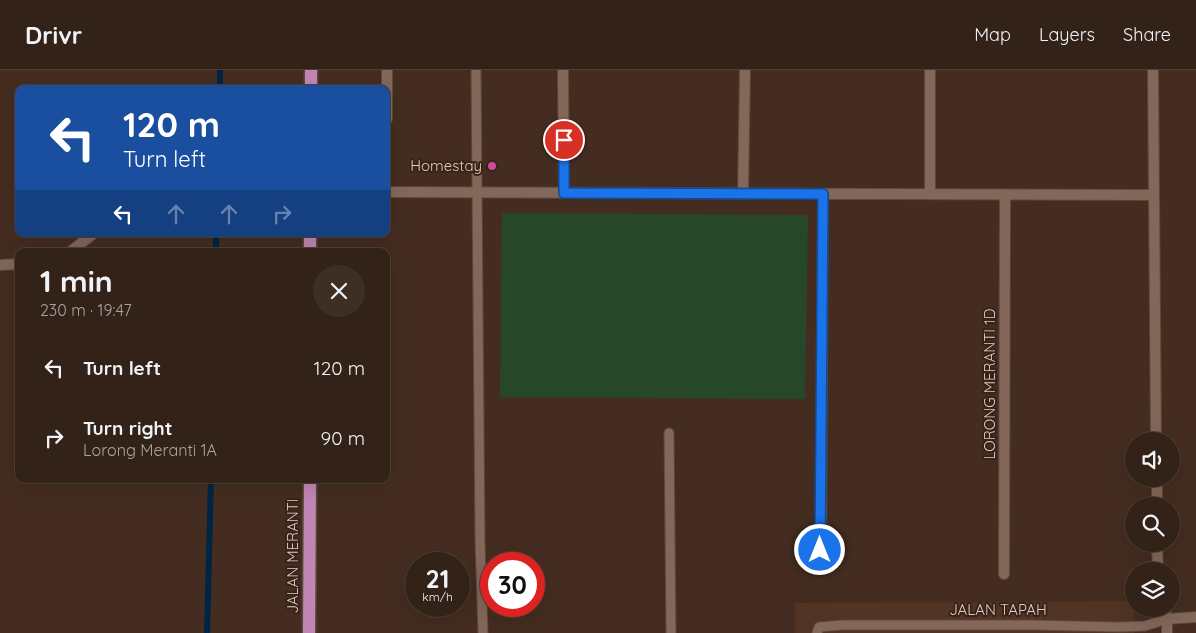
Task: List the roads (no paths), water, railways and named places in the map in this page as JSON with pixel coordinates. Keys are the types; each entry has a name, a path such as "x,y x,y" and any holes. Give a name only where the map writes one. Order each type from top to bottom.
{"main road":[{"path":"311,70 311,85"},
{"name":"JALAN MERANTI","path":"309,633 310,483"}],"street":[{"path":"387,70 387,85"},
{"path":"563,70 564,193"},
{"path":"743,194 745,70"},
{"path":"930,70 930,194"},
{"path":"1153,70 1156,432"},
{"path":"390,192 1153,195"},
{"path":"820,550 823,194"},
{"name":"LORONG MERANTI 1D","path":"1004,574 1005,195"},
{"path":"75,248 89,237"},
{"path":"0,265 15,264"},
{"path":"1180,615 1196,617"},
{"path":"1166,617 1167,633"}],"lane":[{"path":"476,70 480,541 483,633"},
{"path":"669,433 671,633"},
{"name":"JALAN TAPAH","path":"817,633 820,626 843,625 1107,630 1145,626 1161,617"}],"waterway":[{"path":"220,70 220,85"},
{"path":"216,237 216,248"},
{"path":"207,633 211,483"}],"place":[{"name":"Homestay","path":"492,166"}]}
